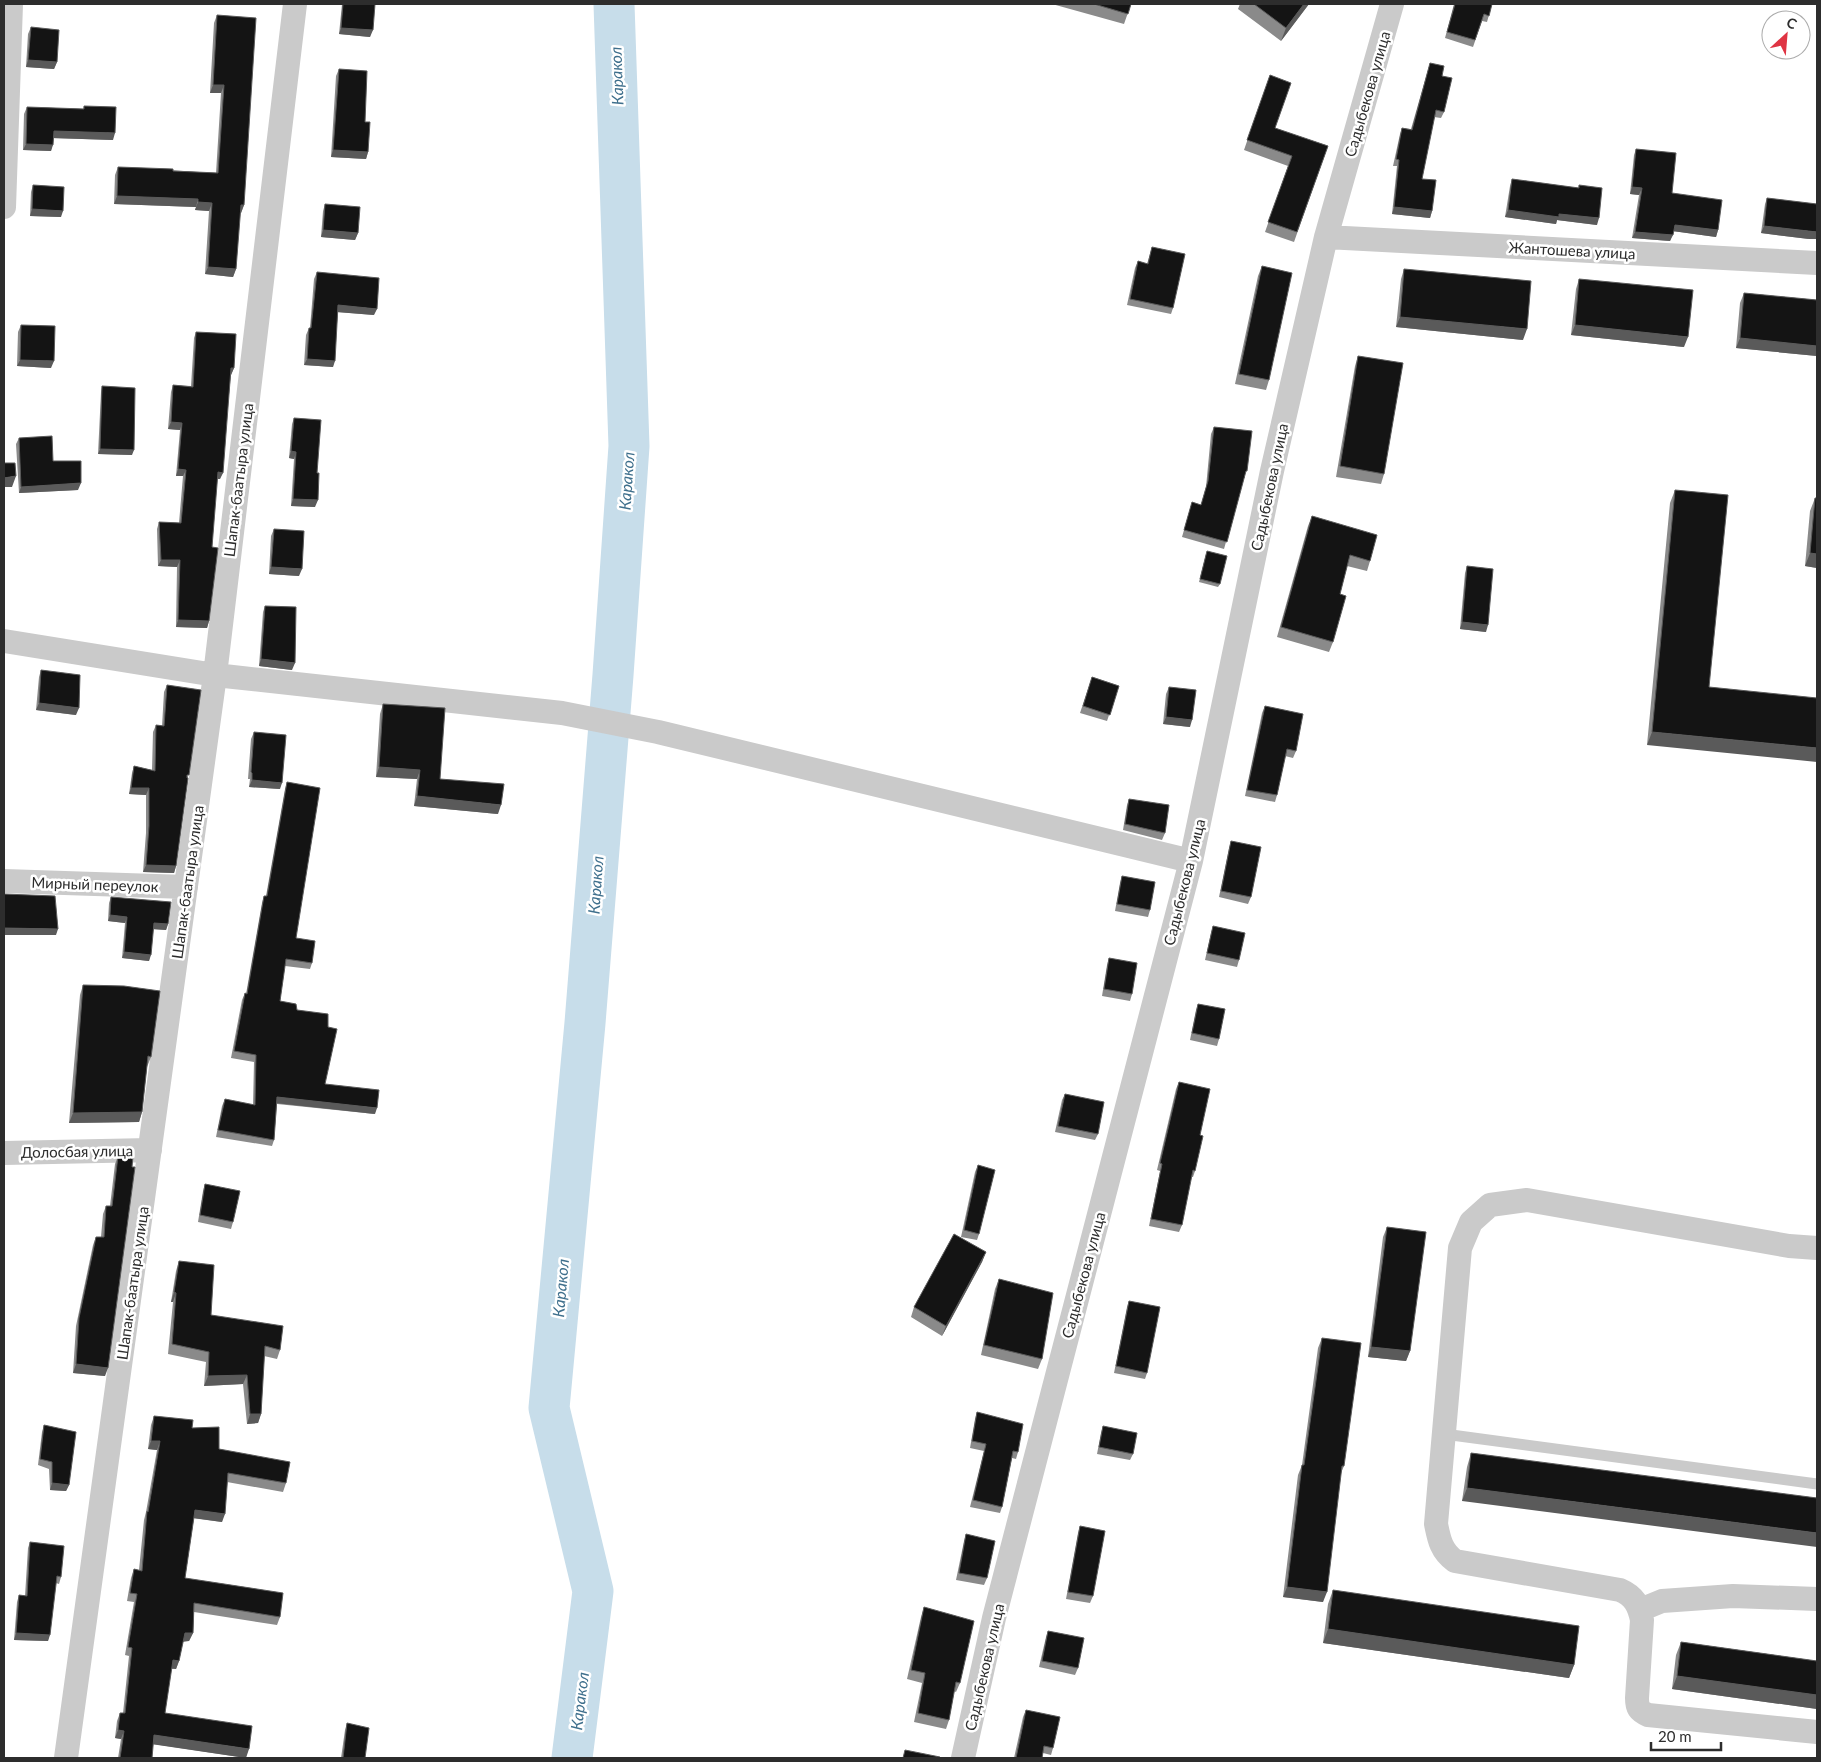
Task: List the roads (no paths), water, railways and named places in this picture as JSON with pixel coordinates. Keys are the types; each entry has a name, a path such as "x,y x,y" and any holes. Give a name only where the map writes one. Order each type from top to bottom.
{"street":[{"path":"4,207 11,4"},
{"name":"Шапак-баатыра улица","path":"66,1758 214,675 296,4"},
{"name":"Садыбекова улица","path":"963,1758 994,1618 1191,860 1270,481 1326,237 1392,4"},
{"name":"Жантошева улица","path":"1326,237 1817,263"},
{"path":"4,641 214,675 562,713 658,732 1191,860"},
{"name":"Мирный переулок","path":"4,881 186,887"},
{"name":"Долосбая улица","path":"4,1153 150,1150"},
{"path":"1817,1248 1779,1244 1527,1200 1490,1205 1471,1222 1460,1248 1436,1524 1440,1543 1446,1554 1455,1561 1620,1590 1630,1594 1640,1610 1642,1620 1637,1698 1637,1707 1642,1712 1648,1715 1817,1732"},
{"path":"1640,1610 1662,1601 1733,1596 1817,1599"}],"lane":[{"path":"1444,1434 1817,1484"}],"waterway":[{"name":"Каракол","path":"572,1758 593,1591 549,1408 585,1023 629,446 614,4"}]}
